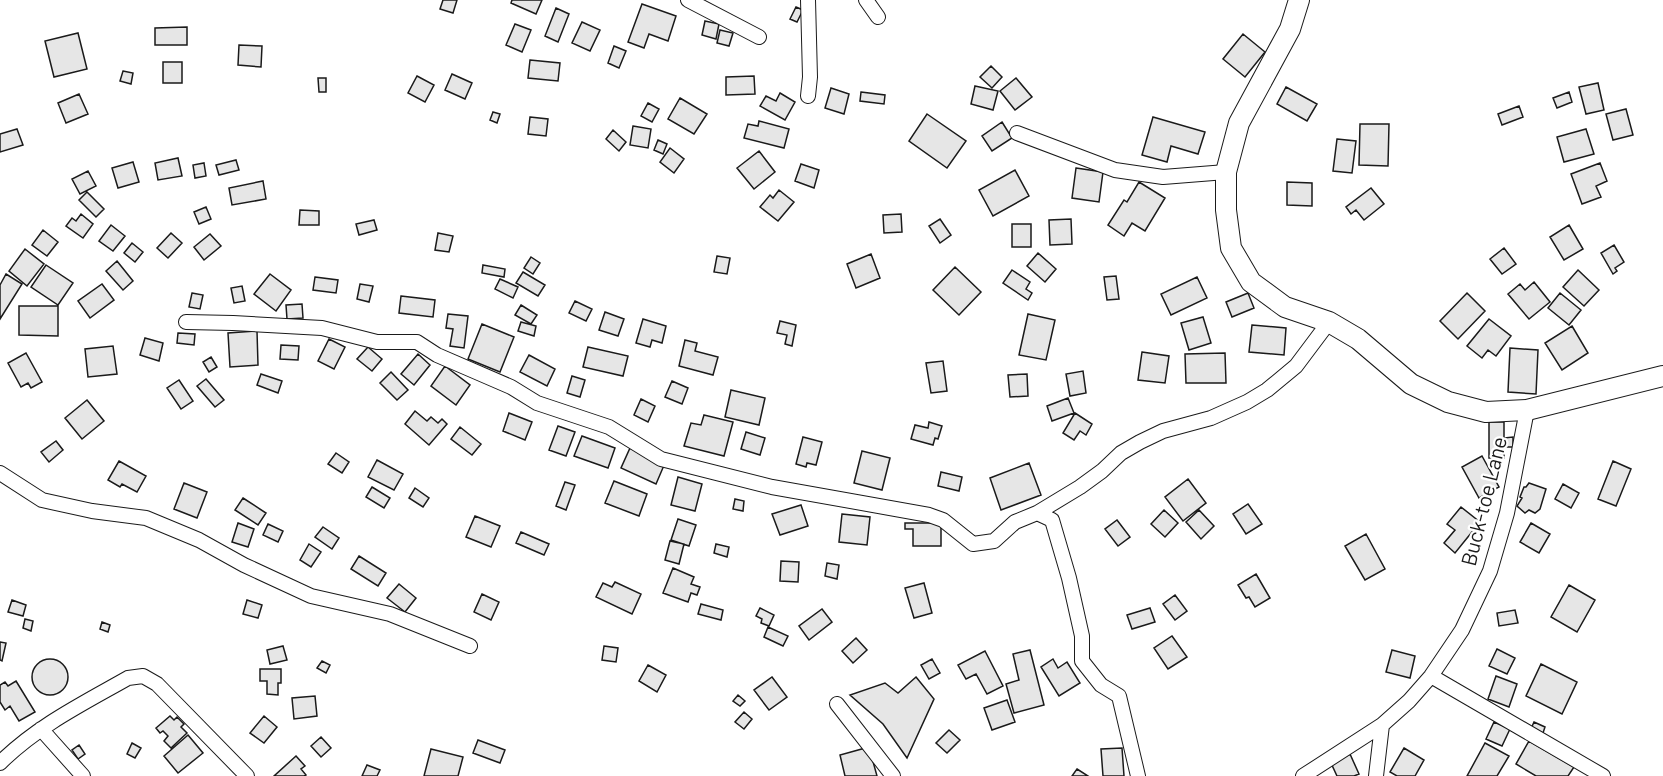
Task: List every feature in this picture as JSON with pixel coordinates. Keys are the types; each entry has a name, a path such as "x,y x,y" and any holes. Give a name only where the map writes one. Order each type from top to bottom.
{"street":[{"path":"688,0 759,38"},
{"path":"807,96 810,77 808,0"},
{"path":"866,0 878,17"},
{"path":"1299,0 1290,29 1239,123 1226,172 1226,210 1231,248 1251,282 1285,307 1329,322 1358,339 1411,384 1448,402 1486,412 1527,410 1654,378"},
{"path":"1017,133 1115,170 1163,177 1226,172"},
{"path":"186,322 322,328 377,342 417,342 438,355 511,387 537,403 609,426 661,459 772,487 930,515 943,520 973,544 994,541 1015,522 1037,513 1080,487 1121,453 1140,442 1163,431 1211,418 1267,390 1296,366 1329,322"},
{"name":"Buck-toe Lane","path":"1303,776 1382,724 1409,701 1431,676 1462,630 1490,571 1507,513 1527,410"},
{"path":"0,473 42,500 92,511 146,518 199,540 244,565 311,596 390,614 470,646"},
{"path":"1037,513 1052,520 1069,578 1082,636 1082,661 1101,685 1119,696 1138,776"},
{"path":"0,763 16,747 41,729 128,678 143,676 158,684 247,776"},
{"path":"1431,676 1603,776"},
{"path":"837,704 893,776"},
{"path":"1376,776 1382,724"},
{"path":"41,729 83,776"}],"building":[{"path":"443,0 457,0 453,13 440,9"},
{"path":"512,0 542,0 536,14 511,3"},
{"path":"642,4 676,16 668,41 649,34 644,48 628,42"},
{"path":"796,7 803,10 797,22 790,19"},
{"path":"556,8 569,14 558,42 545,36"},
{"path":"705,21 719,24 716,39 702,35"},
{"path":"582,22 600,30 590,51 572,43"},
{"path":"515,24 531,30 522,52 506,45"},
{"path":"187,27 187,45 155,45 155,28"},
{"path":"720,30 733,33 729,46 717,43"},
{"path":"78,33 87,69 54,77 45,41"},
{"path":"1243,34 1265,52 1245,77 1223,59"},
{"path":"239,45 262,46 261,67 238,65"},
{"path":"614,46 626,51 619,68 608,63"},
{"path":"530,60 560,63 558,81 528,78"},
{"path":"163,62 182,62 182,83 163,83"},
{"path":"991,66 1002,77 992,88 980,77"},
{"path":"123,71 133,73 131,84 120,81"},
{"path":"452,74 472,83 465,99 445,90"},
{"path":"417,76 434,85 425,102 408,93"},
{"path":"754,76 755,94 726,95 726,77"},
{"path":"318,78 326,78 326,92 319,92"},
{"path":"1016,78 1032,97 1015,110 1000,91"},
{"path":"1598,83 1604,110 1586,114 1579,87"},
{"path":"975,86 998,91 993,110 971,104"},
{"path":"1286,87 1317,104 1307,121 1277,104"},
{"path":"831,88 849,94 844,114 825,108"},
{"path":"861,92 885,95 884,104 860,101"},
{"path":"1569,92 1572,102 1557,108 1553,98"},
{"path":"780,93 795,102 785,120 760,106 766,96 776,101"},
{"path":"79,94 88,114 66,123 58,103"},
{"path":"680,98 707,114 694,134 668,119"},
{"path":"648,103 659,109 652,122 641,116"},
{"path":"1519,106 1523,117 1502,125 1498,114"},
{"path":"1626,109 1633,135 1613,140 1606,114"},
{"path":"493,112 500,114 497,123 490,120"},
{"path":"927,114 966,141 947,168 909,141"},
{"path":"530,117 548,119 546,136 528,134"},
{"path":"1153,117 1205,132 1198,154 1171,146 1167,162 1142,155"},
{"path":"759,121 789,129 784,148 744,138 748,124 758,126"},
{"path":"1002,122 1012,138 992,151 982,136"},
{"path":"1360,124 1389,124 1388,166 1359,165"},
{"path":"633,126 651,129 648,148 630,145"},
{"path":"17,129 23,145 0,152 0,134"},
{"path":"1586,129 1594,154 1564,162 1557,137"},
{"path":"613,130 626,142 619,151 606,139"},
{"path":"1337,139 1356,141 1352,173 1333,171"},
{"path":"658,140 667,144 663,154 654,150"},
{"path":"670,148 684,159 674,173 660,162"},
{"path":"759,151 775,172 754,189 737,168"},
{"path":"178,158 182,176 158,180 155,163"},
{"path":"236,160 239,170 219,175 216,165"},
{"path":"133,162 139,182 118,188 112,168"},
{"path":"204,163 206,176 195,178 193,165"},
{"path":"1600,163 1607,181 1596,186 1601,197 1582,204 1571,174"},
{"path":"801,164 819,170 814,188 795,181"},
{"path":"1076,168 1103,172 1099,202 1072,198"},
{"path":"1015,170 1029,196 993,216 979,190"},
{"path":"88,171 96,186 80,194 72,179"},
{"path":"263,181 266,199 232,205 229,188"},
{"path":"1139,182 1165,198 1145,231 1132,223 1124,236 1108,225 1124,200 1127,202"},
{"path":"1287,182 1312,183 1312,206 1287,205"},
{"path":"1371,188 1384,204 1364,220 1356,210 1351,214 1346,207"},
{"path":"779,190 794,202 778,221 760,207 770,195 773,198"},
{"path":"87,192 104,209 96,217 79,200"},
{"path":"206,207 211,219 199,224 194,212"},
{"path":"300,210 319,211 319,225 299,225"},
{"path":"81,214 93,224 83,238 66,226 72,218 76,221"},
{"path":"901,214 902,232 884,233 883,215"},
{"path":"940,219 951,235 940,243 929,226"},
{"path":"1071,219 1072,244 1050,245 1049,220"},
{"path":"374,220 377,230 359,235 356,224"},
{"path":"1012,224 1031,224 1031,247 1012,247"},
{"path":"111,225 125,236 113,251 99,241"},
{"path":"1569,225 1583,249 1564,260 1550,237"},
{"path":"43,230 58,242 47,256 32,245"},
{"path":"171,233 182,243 168,258 157,248"},
{"path":"438,233 453,236 449,252 435,250"},
{"path":"210,234 221,246 204,260 194,247"},
{"path":"132,243 143,252 135,262 124,253"},
{"path":"1614,245 1624,262 1615,268 1617,271 1613,274 1601,253"},
{"path":"1504,248 1516,264 1502,274 1490,259"},
{"path":"25,249 44,264 27,286 9,271"},
{"path":"1038,253 1056,269 1045,282 1027,266"},
{"path":"871,254 880,278 856,288 847,264"},
{"path":"717,256 730,258 727,274 714,272"},
{"path":"531,257 540,263 533,274 524,268"},
{"path":"117,261 133,281 123,290 106,271"},
{"path":"46,265 73,283 58,305 31,287"},
{"path":"483,265 505,269 504,277 482,273"},
{"path":"955,267 981,292 959,315 933,290"},
{"path":"1012,270 1030,282 1026,289 1032,293 1028,300 1003,283"},
{"path":"1578,270 1599,290 1584,306 1563,287"},
{"path":"523,272 545,285 538,296 516,283"},
{"path":"6,274 22,284 0,319 0,285"},
{"path":"270,274 291,290 276,311 254,294"},
{"path":"1116,276 1119,299 1107,300 1104,277"},
{"path":"315,277 338,280 336,293 313,290"},
{"path":"1197,277 1207,298 1171,315 1161,294"},
{"path":"500,279 518,287 513,298 495,289"},
{"path":"1534,282 1550,302 1529,319 1508,294 1520,284 1525,290"},
{"path":"102,284 114,300 90,318 78,301"},
{"path":"360,284 373,286 369,302 357,299"},
{"path":"242,286 245,301 234,303 231,288"},
{"path":"192,293 203,295 200,309 189,307"},
{"path":"1248,293 1254,308 1232,317 1226,302"},
{"path":"1467,293 1485,311 1458,339 1440,321"},
{"path":"1560,293 1581,310 1569,325 1548,308"},
{"path":"401,296 435,300 433,317 399,313"},
{"path":"575,301 592,309 586,321 569,313"},
{"path":"302,304 303,318 287,319 286,305"},
{"path":"521,305 537,315 531,324 515,315"},
{"path":"19,306 58,306 58,336 19,335"},
{"path":"605,312 624,319 618,336 599,330"},
{"path":"448,314 468,316 464,348 450,346 453,329 446,328"},
{"path":"1028,314 1055,320 1046,360 1019,355"},
{"path":"1203,317 1211,343 1189,350 1181,323"},
{"path":"643,319 666,326 662,343 652,340 650,347 636,343"},
{"path":"1489,319 1511,336 1496,356 1488,350 1482,358 1467,346"},
{"path":"780,321 796,325 792,346 785,344 787,335 777,333"},
{"path":"521,322 536,326 534,336 518,331"},
{"path":"482,324 514,337 500,372 468,359"},
{"path":"1252,325 1286,328 1284,355 1249,352"},
{"path":"1572,326 1588,353 1562,370 1545,343"},
{"path":"257,331 258,365 230,367 228,333"},
{"path":"178,333 195,334 194,345 177,343"},
{"path":"145,338 163,343 159,361 140,355"},
{"path":"329,339 345,347 334,369 318,361"},
{"path":"685,340 697,343 695,351 718,357 713,375 679,366"},
{"path":"281,345 299,346 298,360 280,359"},
{"path":"113,346 117,374 88,377 85,349"},
{"path":"368,347 382,359 372,371 357,359"},
{"path":"588,347 628,356 623,376 583,367"},
{"path":"1510,348 1538,350 1536,394 1508,392"},
{"path":"1142,352 1169,356 1165,383 1138,380"},
{"path":"26,353 42,382 31,388 28,383 21,387 8,363"},
{"path":"1225,353 1226,383 1186,383 1185,354"},
{"path":"418,354 430,365 414,385 401,374"},
{"path":"529,355 555,369 547,386 520,372"},
{"path":"211,357 217,367 209,372 203,362"},
{"path":"943,361 947,391 931,393 926,363"},
{"path":"445,366 470,385 456,405 431,386"},
{"path":"1083,371 1086,393 1070,396 1066,374"},
{"path":"391,372 408,390 397,400 380,383"},
{"path":"261,374 282,381 278,393 257,385"},
{"path":"1027,374 1028,396 1010,397 1008,375"},
{"path":"572,376 585,380 580,397 567,393"},
{"path":"206,379 224,400 215,407 197,386"},
{"path":"179,380 193,401 181,409 167,388"},
{"path":"672,381 688,388 682,404 665,397"},
{"path":"731,390 765,398 759,425 725,417"},
{"path":"1068,398 1074,413 1052,421 1047,406"},
{"path":"641,399 655,406 648,422 634,415"},
{"path":"87,400 104,421 82,439 65,418"},
{"path":"415,411 427,421 431,417 438,423 442,419 447,424 429,445 405,424"},
{"path":"509,413 532,422 525,440 503,431"},
{"path":"1075,413 1092,424 1086,435 1080,431 1074,440 1063,433"},
{"path":"704,415 733,422 724,456 684,446 691,423 701,425"},
{"path":"929,422 942,426 938,439 935,438 933,445 911,439 915,425 928,428"},
{"path":"1489,422 1504,422 1504,438 1513,437 1513,447 1504,447 1504,458 1489,458"},
{"path":"558,426 575,432 566,456 549,450"},
{"path":"460,427 481,444 472,455 451,439"},
{"path":"746,432 765,438 760,455 741,449"},
{"path":"582,436 615,448 608,468 574,456"},
{"path":"803,437 822,442 816,465 807,463 806,467 796,464"},
{"path":"56,441 63,450 49,462 41,452"},
{"path":"630,448 665,463 656,484 621,468"},
{"path":"862,451 890,458 882,490 854,483"},
{"path":"336,453 349,462 342,473 328,464"},
{"path":"1482,456 1499,487 1479,498 1462,467"},
{"path":"377,460 403,474 394,490 368,477"},
{"path":"119,461 146,476 137,492 122,484 120,487 108,480"},
{"path":"1613,461 1631,469 1616,506 1598,499"},
{"path":"1029,463 1041,495 1001,510 990,478"},
{"path":"941,472 962,477 959,491 938,486"},
{"path":"678,477 702,484 695,511 671,505"},
{"path":"1188,479 1206,503 1183,521 1165,497"},
{"path":"614,481 647,494 639,516 605,503"},
{"path":"565,482 575,485 566,510 556,506"},
{"path":"184,483 207,492 197,518 174,509"},
{"path":"1529,483 1546,489 1540,509 1535,513 1529,510 1525,513 1517,506 1522,498 1520,497 1524,487"},
{"path":"1563,484 1579,493 1571,508 1555,499"},
{"path":"372,487 390,498 384,508 366,497"},
{"path":"415,488 429,498 423,507 409,498"},
{"path":"243,498 266,513 258,525 235,510"},
{"path":"735,499 744,501 743,511 733,509"},
{"path":"1248,504 1262,524 1246,534 1233,514"},
{"path":"801,505 808,526 780,535 772,514"},
{"path":"1461,507 1480,522 1455,553 1444,543 1455,530 1447,524"},
{"path":"1164,510 1178,523 1165,537 1151,524"},
{"path":"1199,510 1214,526 1201,539 1186,522"},
{"path":"842,514 870,517 867,545 839,542"},
{"path":"475,516 500,526 491,547 466,537"},
{"path":"678,519 696,525 689,546 671,540"},
{"path":"1117,520 1130,537 1118,546 1105,529"},
{"path":"238,523 254,529 248,547 232,542"},
{"path":"905,523 941,523 941,546 913,546 913,529 905,529"},
{"path":"1531,523 1550,534 1539,553 1520,542"},
{"path":"268,524 283,531 278,542 263,535"},
{"path":"323,527 339,538 332,549 315,537"},
{"path":"521,532 549,544 544,555 516,543"},
{"path":"1366,534 1385,569 1365,580 1345,546"},
{"path":"670,541 684,544 679,564 665,560"},
{"path":"309,544 321,552 311,567 300,560"},
{"path":"716,544 729,547 727,557 714,553"},
{"path":"359,556 386,573 378,586 351,569"},
{"path":"781,561 799,562 798,582 780,581"},
{"path":"827,563 839,565 837,579 825,576"},
{"path":"673,568 694,577 691,584 700,587 697,595 691,593 688,602 663,593"},
{"path":"1256,574 1270,598 1255,607 1238,585"},
{"path":"615,582 641,594 632,614 596,597 603,583 612,587"},
{"path":"924,583 932,613 914,618 905,588"},
{"path":"399,584 416,598 405,612 387,598"},
{"path":"1569,585 1595,600 1577,632 1551,617"},
{"path":"482,594 499,602 491,620 474,612"},
{"path":"1175,595 1187,611 1175,620 1163,604"},
{"path":"12,600 26,605 23,616 8,612"},
{"path":"247,600 262,605 258,618 243,614"},
{"path":"701,604 723,610 721,620 698,614"},
{"path":"760,608 774,615 769,626 761,623 762,619 756,616"},
{"path":"1150,608 1155,622 1132,629 1127,615"},
{"path":"822,609 832,622 809,640 799,626"},
{"path":"1515,610 1518,623 1499,626 1497,613"},
{"path":"25,619 33,621 31,631 23,628"},
{"path":"102,622 110,625 108,632 100,629"},
{"path":"768,627 788,636 783,646 764,637"},
{"path":"1172,636 1187,657 1168,669 1154,648"},
{"path":"856,638 867,650 853,663 842,651"},
{"path":"0,642 6,643 2,661 0,660"},
{"path":"283,646 287,660 270,664 267,650"},
{"path":"604,646 618,648 616,662 602,660"},
{"path":"1497,649 1515,658 1507,674 1489,666"},
{"path":"1030,650 1044,705 1014,713 1006,684 1019,680 1013,654"},
{"path":"1392,650 1415,656 1410,678 1386,672"},
{"path":"985,651 1003,686 987,694 976,674 966,679 958,665"},
{"path":"50,659 63,664 68,677 63,690 50,695 37,690 32,677 37,664"},
{"path":"932,659 940,673 929,679 921,665"},
{"path":"1053,659 1058,668 1067,662 1080,683 1059,696 1041,667"},
{"path":"322,661 330,665 326,673 317,668"},
{"path":"1541,664 1577,682 1562,714 1526,696"},
{"path":"648,665 666,675 657,692 639,681"},
{"path":"260,669 281,669 278,695 267,694 267,681 260,681"},
{"path":"1496,676 1517,684 1509,707 1488,699"},
{"path":"772,677 787,697 769,710 754,690"},
{"path":"916,677 934,699 907,758 883,724 850,695 885,683 898,693"},
{"path":"16,681 35,712 19,721 10,706 5,710 0,702 0,685 5,682 8,686"},
{"path":"738,695 745,701 740,706 733,701"},
{"path":"315,696 317,716 294,719 292,698"},
{"path":"1007,700 1015,722 992,730 984,708"},
{"path":"744,712 752,719 744,729 735,722"},
{"path":"170,716 174,720 177,717 184,724 181,727 187,733 171,748 164,741 168,736 163,731 160,733 156,728"},
{"path":"264,716 277,727 264,743 250,733"},
{"path":"1494,722 1510,729 1502,746 1486,739"},
{"path":"1534,722 1545,727 1542,736 1530,731"},
{"path":"949,730 960,740 947,753 936,743"},
{"path":"188,735 203,753 178,773 164,756"},
{"path":"321,737 331,748 321,757 311,746"},
{"path":"478,740 505,750 500,763 473,753"},
{"path":"1529,741 1574,767 1568,776 1536,776 1516,764"},
{"path":"132,743 141,748 135,758 127,754"},
{"path":"1485,743 1509,756 1497,776 1467,776"},
{"path":"79,745 85,754 78,759 72,750"},
{"path":"869,747 877,776 845,776 840,755"},
{"path":"1122,748 1124,776 1103,776 1101,749"},
{"path":"1404,748 1424,760 1415,776 1397,776 1390,772"},
{"path":"431,749 463,757 458,776 424,776"},
{"path":"1350,754 1359,774 1337,776 1331,763"},
{"path":"296,756 305,766 301,769 306,775 274,776"},
{"path":"367,765 380,770 377,776 362,776"},
{"path":"1077,769 1088,776 1072,776"}]}
